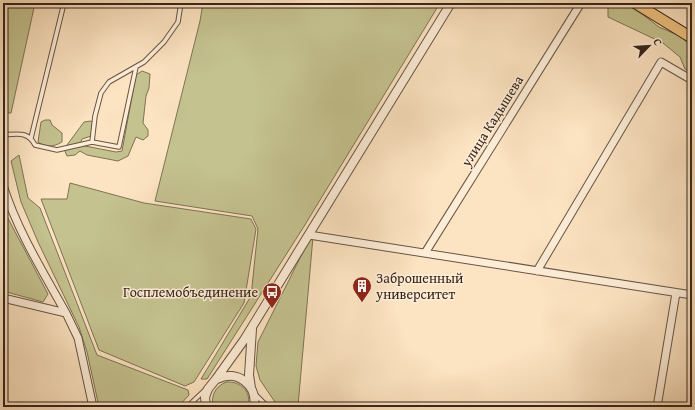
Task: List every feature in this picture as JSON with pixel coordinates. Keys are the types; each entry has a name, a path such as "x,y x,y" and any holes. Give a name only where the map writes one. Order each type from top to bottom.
{"main road":[{"path":"635,3 692,38"}],"street":[{"path":"206,407 205,396 213,382 244,340 451,3"},
{"name":"улица Кадышева","path":"425,253 581,3"},
{"path":"537,271 661,62 692,80"},
{"path":"3,185 17,222 78,338 93,407"},
{"path":"309,235 692,295"},
{"path":"657,407 676,293"},
{"path":"3,298 66,314"},
{"path":"252,326 249,375 254,398 254,407"},
{"path":"213,382 227,376 235,376 243,379 251,388"}],"lane":[{"path":"31,138 64,3"},
{"path":"92,142 95,116 101,93 109,82 144,62 164,42 178,22 181,3"},
{"path":"3,135 22,134 31,138 35,145 57,150 92,142 119,147 136,67"},
{"path":"186,407 213,382"},
{"path":"251,388 259,399 268,407"}],"shaded area":[{"path":"3,3 35,3 11,113 3,113"},
{"path":"203,3 440,3 303,228 207,379 201,379 251,296 258,229 252,216 155,201 200,21"},
{"path":"608,3 625,3 659,27 680,36 692,47 692,73 685,69 680,57 663,43 608,17"},
{"path":"142,71 150,74 143,123 148,130 148,136 143,140 136,137 128,156 118,161 87,155 80,151 75,155 67,156 64,149 84,122 91,121 96,125 91,136 82,139 80,145 116,152 122,151 136,75"},
{"path":"50,120 52,125 62,133 62,142 50,146 38,142 41,122"},
{"path":"19,155 28,198 40,208 97,355 188,390 189,395 178,407 99,407 87,352 79,327 38,242 21,202 11,161"},
{"path":"70,183 144,203 251,219 256,229 244,303 194,382 185,386 99,350 41,199 67,199"},
{"path":"3,209 48,294 43,302 3,291"},
{"path":"313,237 298,406 281,407 275,402 260,380 256,366 258,342 308,242"},
{"path":"226,382 236,383 244,388 247,392 249,402 248,407 213,407 213,395 219,386"}],"place":[{"name":"Заброшенный университет","path":"362,303"},
{"name":"Госплемобъединение","path":"272,309"}]}
